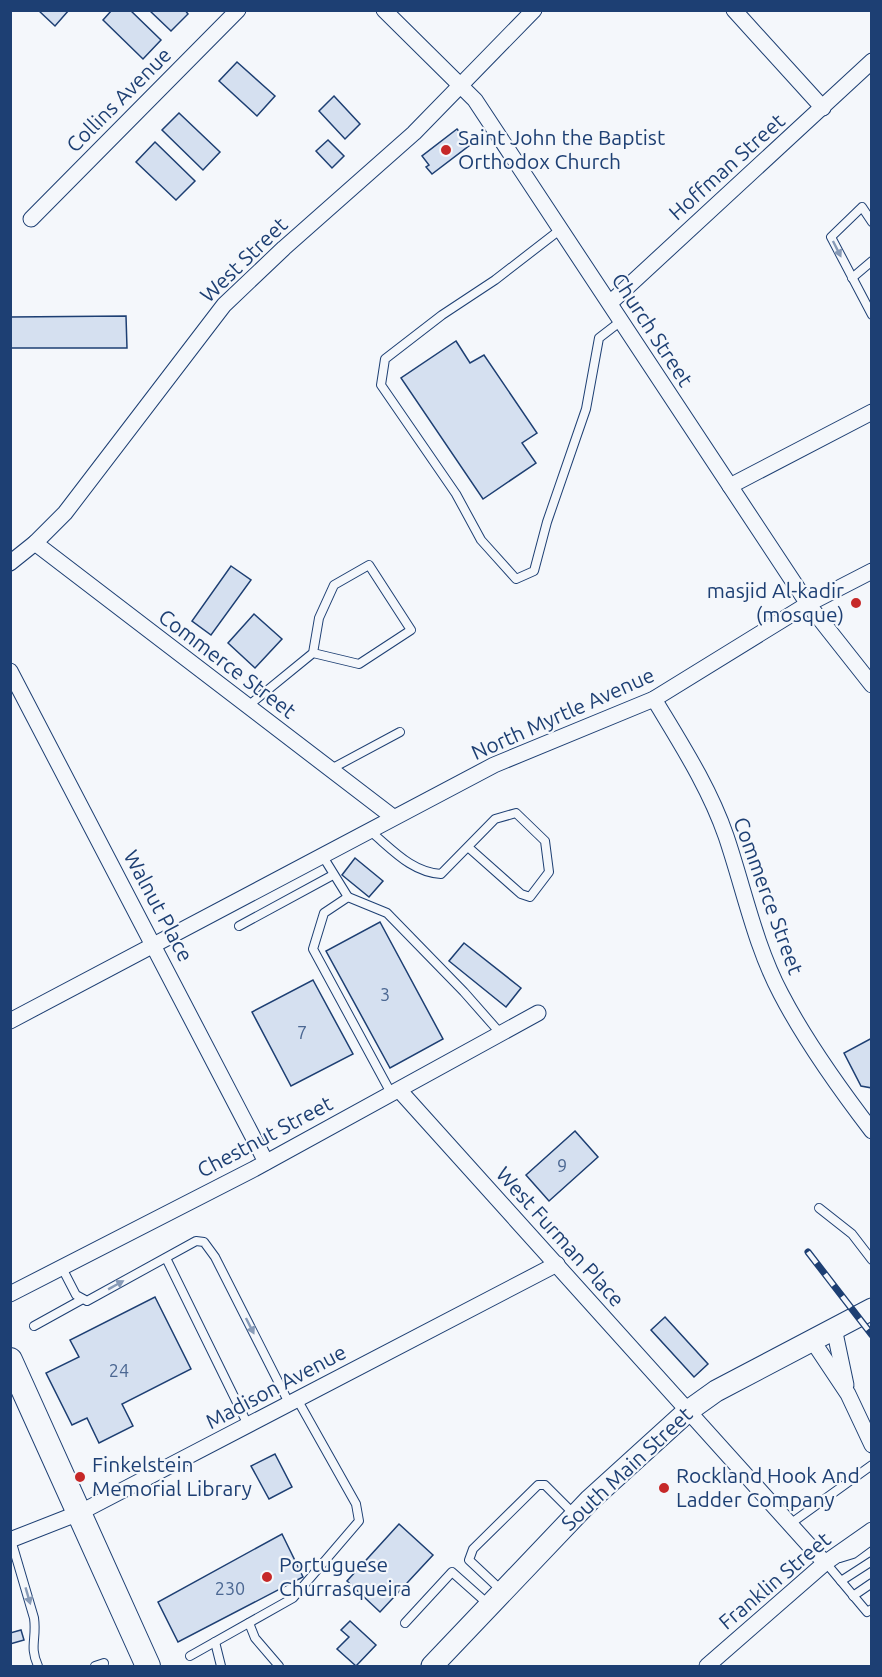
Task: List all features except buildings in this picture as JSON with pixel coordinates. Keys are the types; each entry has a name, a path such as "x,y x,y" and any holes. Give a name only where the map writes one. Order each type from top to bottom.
{"main road":[{"name":"South Main Street","path":"432,1666 575,1515 688,1411 716,1391 865,1313"},
{"path":"10,1360 148,1666"}],"street":[{"name":"Collins Avenue","path":"31,219 238,10"},
{"name":"Church Street","path":"384,10 462,85 561,229 808,604 872,685"},
{"name":"West Street","path":"10,563 35,543 65,513 224,305 284,248 414,133 534,10"},
{"path":"734,10 823,108"},
{"name":"Hoffman Street","path":"610,303 872,62"},
{"path":"730,486 872,412"},
{"name":"Commerce Street","path":"35,543 393,817"},
{"name":"North Myrtle Avenue","path":"10,1021 494,765 654,699 808,604 872,572"},
{"name":"Walnut Place","path":"10,671 155,945 266,1162"},
{"name":"Commerce Street","path":"654,699 700,774 725,834 756,935 780,994 869,1122"},
{"name":"Chestnut Street","path":"10,1294 266,1162 538,1013"},
{"name":"West Furman Place","path":"395,1092 557,1264 825,1563"},
{"name":"Madison Avenue","path":"11,1540 79,1513 557,1264"},
{"path":"834,1328 848,1394"},
{"path":"812,1340 848,1394 872,1445"},
{"name":"Franklin Street","path":"707,1666 825,1563 872,1530"}],"lane":[{"path":"872,222 862,207 831,237 872,315"},
{"path":"561,229 495,280 442,315 385,359 381,385 456,494 481,540 516,579 534,571 547,522 586,409 599,338 621,321"},
{"path":"852,278 872,261"},
{"path":"248,706 314,653 319,618 334,585 369,565 411,630 358,664 314,653"},
{"path":"331,769 400,732"},
{"path":"369,830 409,864 427,873 441,874 495,819 516,813 545,841 549,872 530,897 522,894 468,847"},
{"path":"322,855 348,897 387,913 464,992 501,1034"},
{"path":"239,926 333,874"},
{"path":"348,897 324,913 313,949 395,1092"},
{"path":"819,1208 852,1234 872,1260"},
{"path":"34,1326 81,1300 87,1301 196,1241 204,1242 215,1257 293,1401 356,1504 359,1521 293,1598 190,1656"},
{"path":"166,1258 248,1425"},
{"path":"61,1266 81,1300"},
{"path":"790,1524 872,1466"},
{"path":"495,1598 469,1560 469,1556 480,1543 538,1485 545,1485 575,1515"},
{"path":"11,1540 34,1618 36,1632 31,1645 38,1666"},
{"path":"872,1540 853,1554 825,1563 867,1612 872,1609"},
{"path":"841,1581 872,1561"},
{"path":"405,1623 452,1572 495,1598"},
{"path":"853,1596 872,1583"},
{"path":"249,1623 255,1638 279,1666"},
{"path":"215,1642 221,1666"},
{"path":"95,1666 104,1663"}],"railway":[{"path":"808,1252 872,1335"}],"place":[{"name":"Saint John the Baptist Orthodox Church","path":"446,150"},
{"name":"masjid Al-kadir (mosque)","path":"856,603"},
{"name":"Finkelstein Memorial Library","path":"80,1477"},
{"name":"Rockland Hook And Ladder Company","path":"664,1488"},
{"name":"Portuguese Churrasqueira","path":"267,1577"}]}
